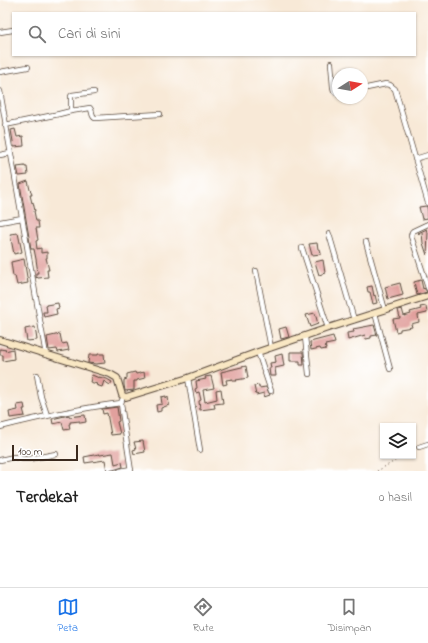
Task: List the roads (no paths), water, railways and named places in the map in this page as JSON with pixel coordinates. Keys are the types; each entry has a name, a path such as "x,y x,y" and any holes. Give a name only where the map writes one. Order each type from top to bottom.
{"street":[{"path":"0,32 12,30"},
{"path":"331,62 332,74"},
{"path":"0,72 28,67"},
{"path":"368,88 386,84 395,89 428,203"},
{"path":"0,92 46,355"},
{"path":"71,111 72,95 94,92"},
{"path":"5,125 90,108 95,118 160,114"},
{"path":"0,155 10,153"},
{"path":"415,159 428,155"},
{"path":"0,222 22,218"},
{"path":"428,224 412,232 428,288"},
{"path":"329,234 354,320"},
{"path":"366,242 385,310"},
{"path":"302,248 328,328"},
{"path":"256,271 271,348"},
{"path":"0,427 47,415 122,400 129,396 188,378 328,328 428,297"},
{"path":"375,313 390,369"},
{"path":"305,337 309,374"},
{"path":"0,340 114,376 116,378 122,400 122,411 131,470 120,471"},
{"path":"258,352 271,392"},
{"path":"37,375 41,397 47,415"},
{"path":"188,378 200,450"},
{"path":"420,447 428,444"},
{"path":"0,460 14,457 29,459 56,454"}]}
